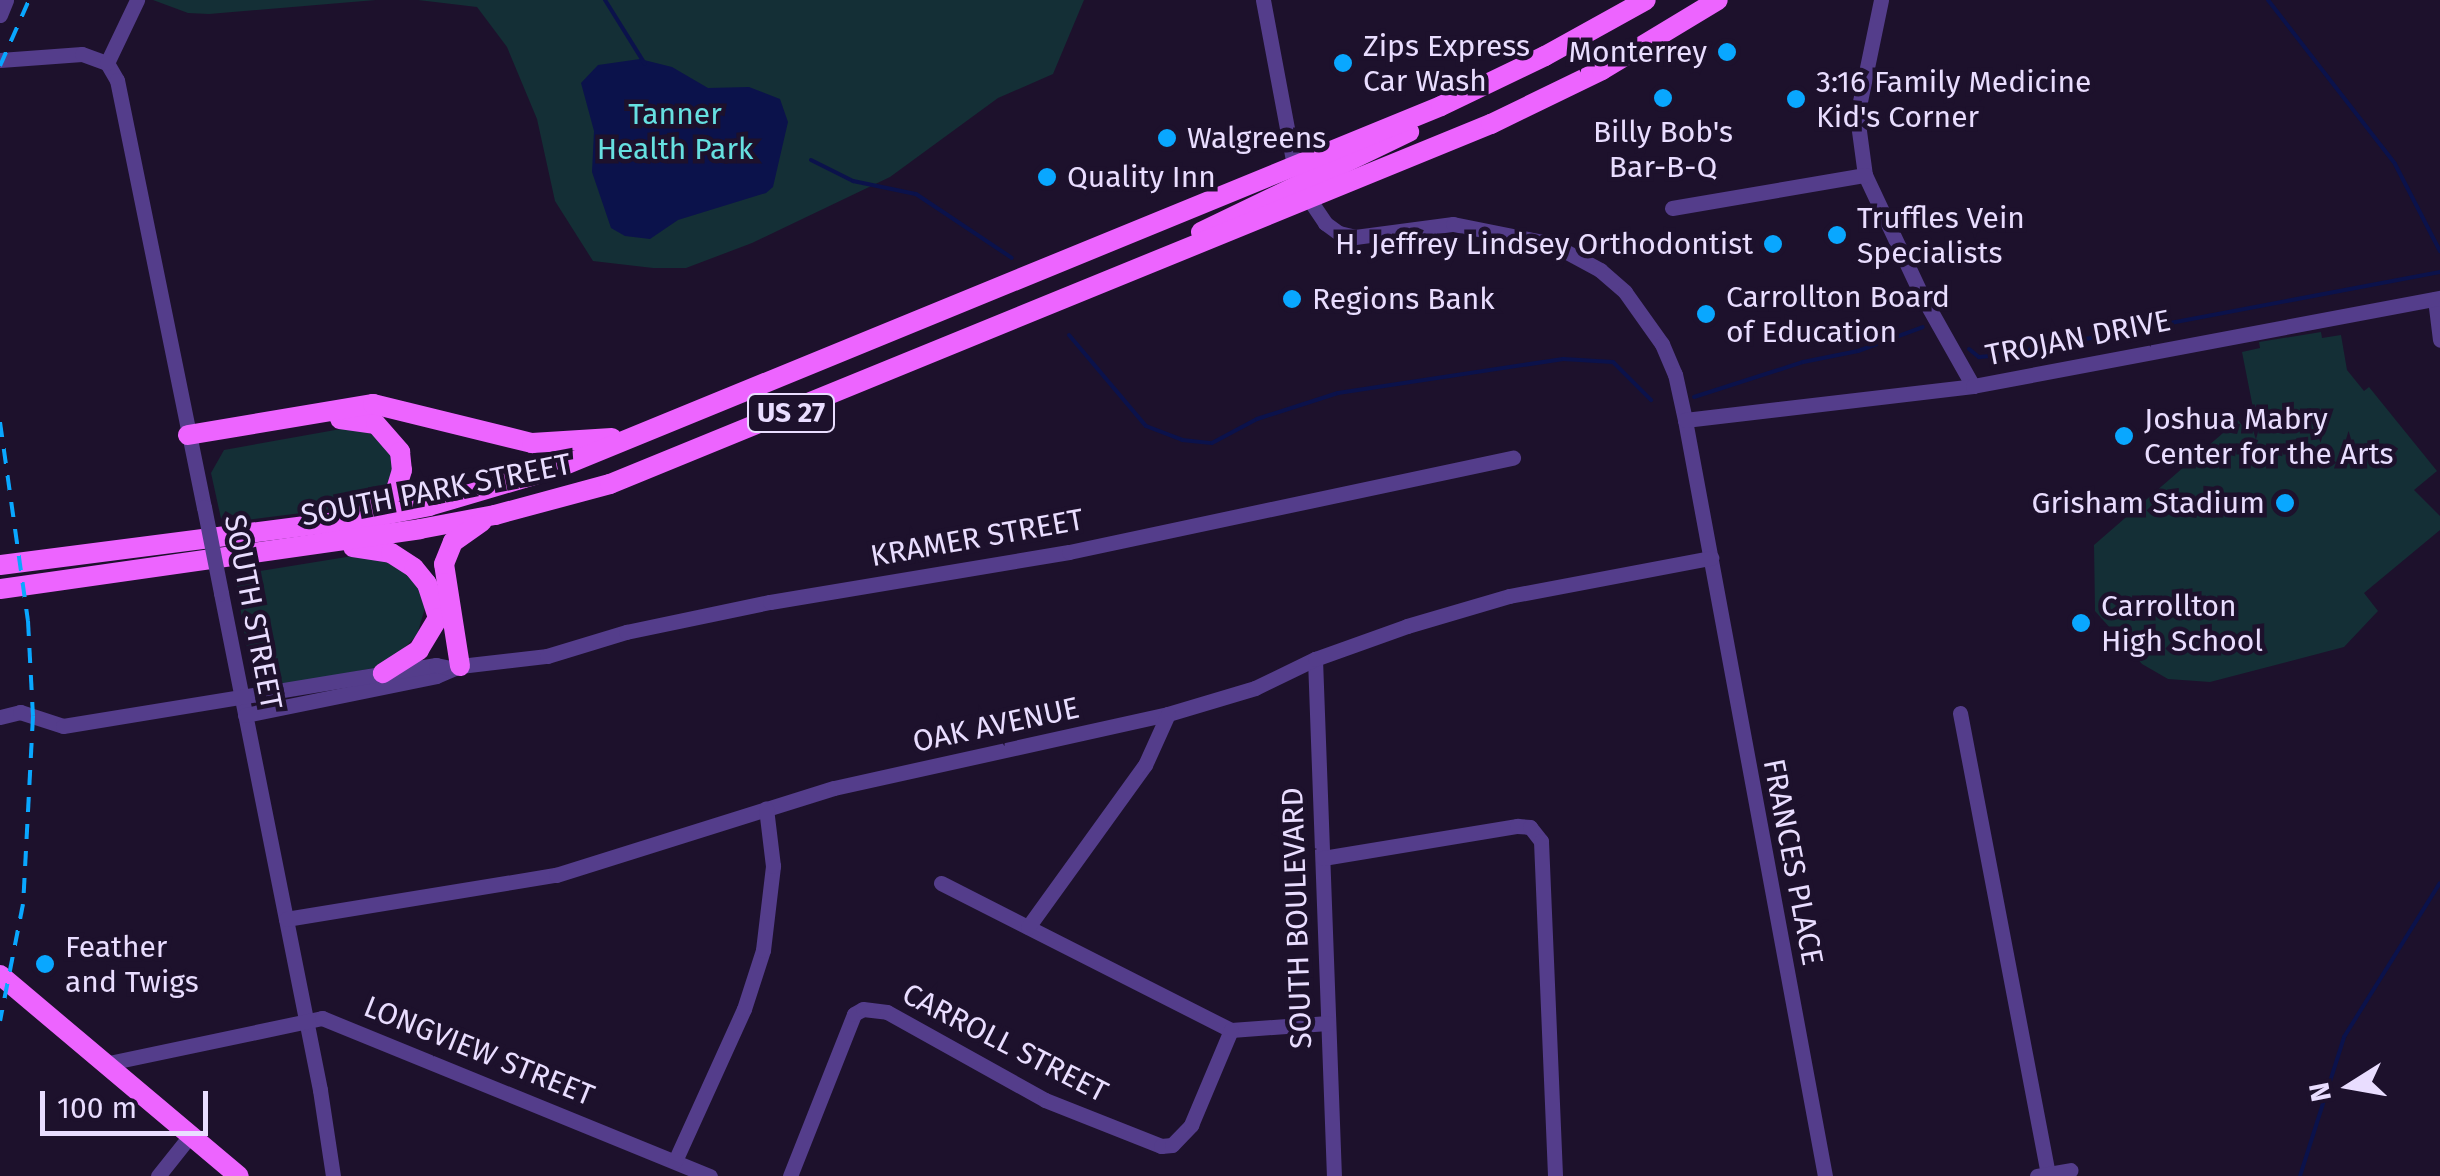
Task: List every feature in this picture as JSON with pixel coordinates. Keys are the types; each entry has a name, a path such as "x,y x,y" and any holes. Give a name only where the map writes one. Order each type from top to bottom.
{"main road":[{"name":"US 27","path":"1302,182 1646,0"},
{"path":"1684,22 1697,0"},
{"name":"US 27","path":"1302,182 1555,94 1718,0"},
{"name":"SOUTH PARK STREET","path":"0,589 326,544 495,516 610,484 1168,258 1302,182"},
{"name":"SOUTH PARK STREET","path":"0,564 336,523 496,489 648,433 896,329 1302,182"},
{"path":"896,329 912,364"},
{"path":"190,442 372,404 532,443 586,442 648,433"},
{"path":"190,442 342,418 376,424 397,444 401,479 380,506 336,523"},
{"path":"455,667 444,564 460,536 495,516"},
{"path":"326,544 382,550 406,561 427,584 455,667"},
{"path":"383,674 418,650 438,618"},
{"path":"0,974 239,1176"}],"street":[{"path":"0,15 6,0"},
{"path":"0,60 82,54 108,63 137,0"},
{"path":"1263,0 1302,182 1325,222 1339,234 1355,237 1453,224 1529,236 1572,253 1600,270 1646,317 1676,374 1686,420"},
{"path":"1881,0 1857,116 1865,175 1920,292 1973,386"},
{"name":"SOUTH STREET","path":"108,63 117,80 204,507 333,1176"},
{"path":"1672,208 1865,175"},
{"path":"2437,298 2440,340"},
{"name":"TROJAN DRIVE","path":"1686,420 1973,386 2437,298"},
{"name":"FRANCES PLACE","path":"1686,420 1825,1176"},
{"name":"KRAMER STREET","path":"244,707 436,665 455,667 547,656 626,632 716,613 1069,552 1514,458"},
{"name":"OAK AVENUE","path":"286,919 556,875 834,788 1168,714 1255,688 1316,659 1509,596 1711,558"},
{"name":"SOUTH BOULEVARD","path":"1316,659 1334,1176"},
{"name":"KRAMER STREET","path":"244,707 436,676 455,667"},
{"path":"0,717 20,712 64,726 244,707"},
{"path":"1960,712 2042,1175 2070,1170"},
{"path":"1028,927 1145,765 1168,714"},
{"path":"675,1161 744,1009 763,950 773,866 766,808"},
{"path":"1323,858 1480,830 1530,828 1540,840 1555,1176"},
{"path":"941,882 1230,1030 1328,1022"},
{"name":"CARROLL STREET","path":"790,1176 854,1014 864,1009 887,1012 1045,1100 1161,1146 1172,1145 1191,1125 1230,1030"},
{"name":"LONGVIEW STREET","path":"104,1064 322,1018 710,1176"},
{"path":"158,1176 189,1137"}],"green space":[{"path":"153,0 376,0 209,14 188,13"},
{"name":"Tanner Health Park","path":"418,0 1084,0 1053,74 998,98 890,177 752,243 686,268 653,268 593,261 555,201 537,119 507,47 477,7"},
{"name":"Grisham Stadium","path":"2321,332 2322,338 2341,335 2347,370 2364,391 2369,387 2437,471 2414,490 2440,516 2440,530 2364,593 2378,611 2344,647 2210,682 2168,679 2142,664 2095,611 2094,545 2238,420 2245,429 2260,416 2254,413 2242,352 2260,348 2259,342"},
{"path":"352,427 380,437 392,458 394,475 378,495 349,507 222,523 211,473 224,450"},
{"path":"365,554 389,558 413,573 425,608 417,635 388,665 268,689 251,674 235,575"}],"shaded area":[{"path":"640,59 672,67 708,88 749,87 780,99 788,122 773,187 766,193 678,220 650,239 625,236 611,228 592,172 594,131 581,83 598,65"}],"waterway":[{"path":"605,0 645,64"},
{"path":"2268,0 2395,164 2440,251"},
{"path":"811,160 853,181 916,194 1012,258"},
{"path":"1969,349 1979,357 2001,355 2440,272"},
{"path":"1694,397 1803,362 1858,351 1923,327"},
{"path":"1069,335 1146,426 1182,440 1212,443 1257,419 1338,393 1563,359 1613,362 1651,400"},
{"path":"2300,1176 2344,1037 2440,883"}],"railway":[{"path":"0,66 29,0"},
{"path":"0,422 28,621 33,716 23,904 0,1021"}],"place":[{"name":"Monterrey","path":"1727,52"},
{"name":"Zips Express Car Wash","path":"1343,63"},
{"name":"Billy Bob's Bar-B-Q","path":"1663,98"},
{"name":"3:16 Family Medicine Kid's Corner","path":"1796,99"},
{"name":"Walgreens","path":"1167,138"},
{"name":"Quality Inn","path":"1047,177"},
{"name":"Truffles Vein Specialists","path":"1837,235"},
{"name":"H. Jeffrey Lindsey Orthodontist","path":"1773,244"},
{"name":"Regions Bank","path":"1292,299"},
{"name":"Carrollton Board of Education","path":"1706,314"},
{"name":"Joshua Mabry Center for the Arts","path":"2124,436"},
{"name":"Grisham Stadium","path":"2285,503"},
{"name":"Carrollton High School","path":"2081,623"},
{"name":"Feather and Twigs","path":"45,964"}]}
